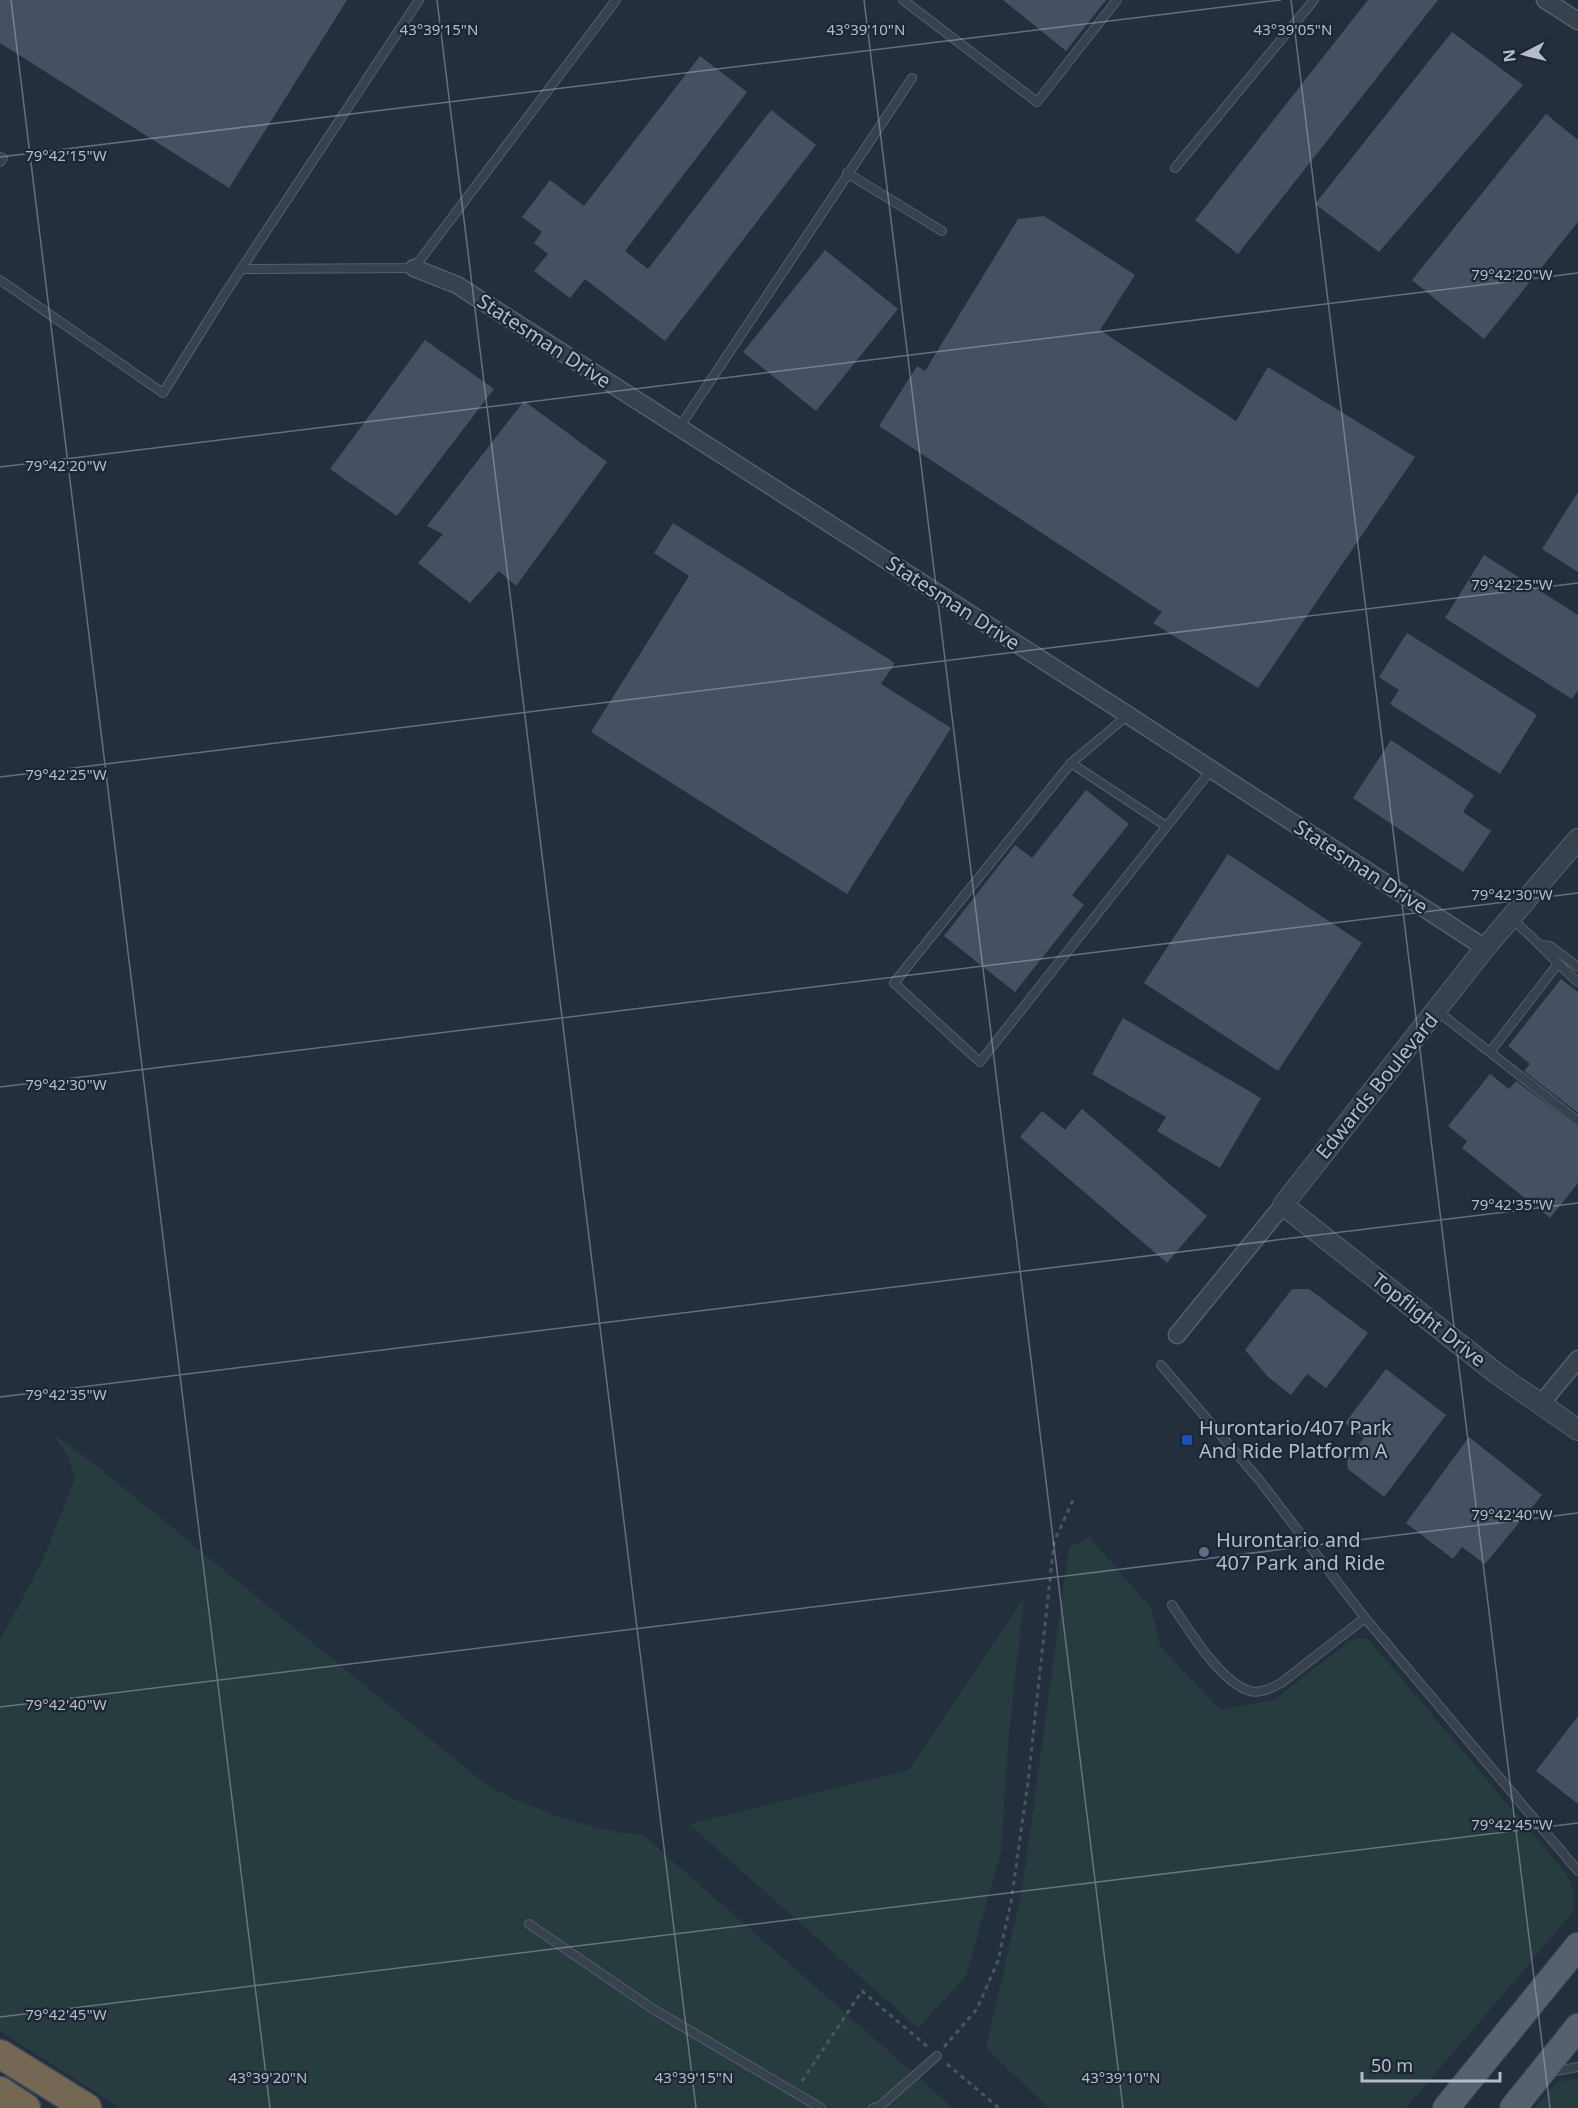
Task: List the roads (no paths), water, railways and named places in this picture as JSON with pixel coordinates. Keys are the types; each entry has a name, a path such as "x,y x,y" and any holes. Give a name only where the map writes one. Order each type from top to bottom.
{"highway":[{"path":"0,2054 87,2108"},
{"path":"0,2091 26,2108"}],"main road":[{"path":"1446,2108 1578,1946"},
{"path":"1513,2108 1578,2027"}],"street":[{"path":"1545,0 1578,21"},
{"name":"Statesman Drive","path":"414,268 457,285 1128,714 1485,948"},
{"name":"Edwards Boulevard","path":"1177,1335 1283,1205 1485,948 1578,839"},
{"name":"Topflight Drive","path":"1283,1205 1496,1373 1578,1430"},
{"path":"1540,1405 1578,1359"}],"lane":[{"path":"0,280 163,393 241,269 419,0"},
{"path":"241,269 414,268 616,0"},
{"path":"903,0 1037,102 1117,0"},
{"path":"1175,168 1314,0"},
{"path":"679,428 912,78"},
{"path":"0,157 3,158 0,162"},
{"path":"847,173 942,231"},
{"path":"1128,714 1071,763 894,983 980,1062 1212,769"},
{"path":"1071,763 1166,826"},
{"path":"1510,918 1541,945 1557,965 1578,982"},
{"path":"1541,945 1550,946 1578,967"},
{"path":"1490,1052 1557,965"},
{"path":"1437,1011 1578,1121"},
{"path":"1161,1365 1260,1481 1365,1618 1578,1871"},
{"path":"1172,1605 1200,1645 1227,1677 1250,1692 1268,1690 1281,1683 1365,1618"},
{"path":"529,1924 653,2009 821,2108"},
{"path":"873,2108 880,2106 937,2055"},
{"path":"1541,2073 1578,2067"}],"place":[{"name":"Hurontario/407 Park And Ride Platform A","path":"1187,1440"},
{"name":"Hurontario and 407 Park and Ride","path":"1204,1552"}]}
